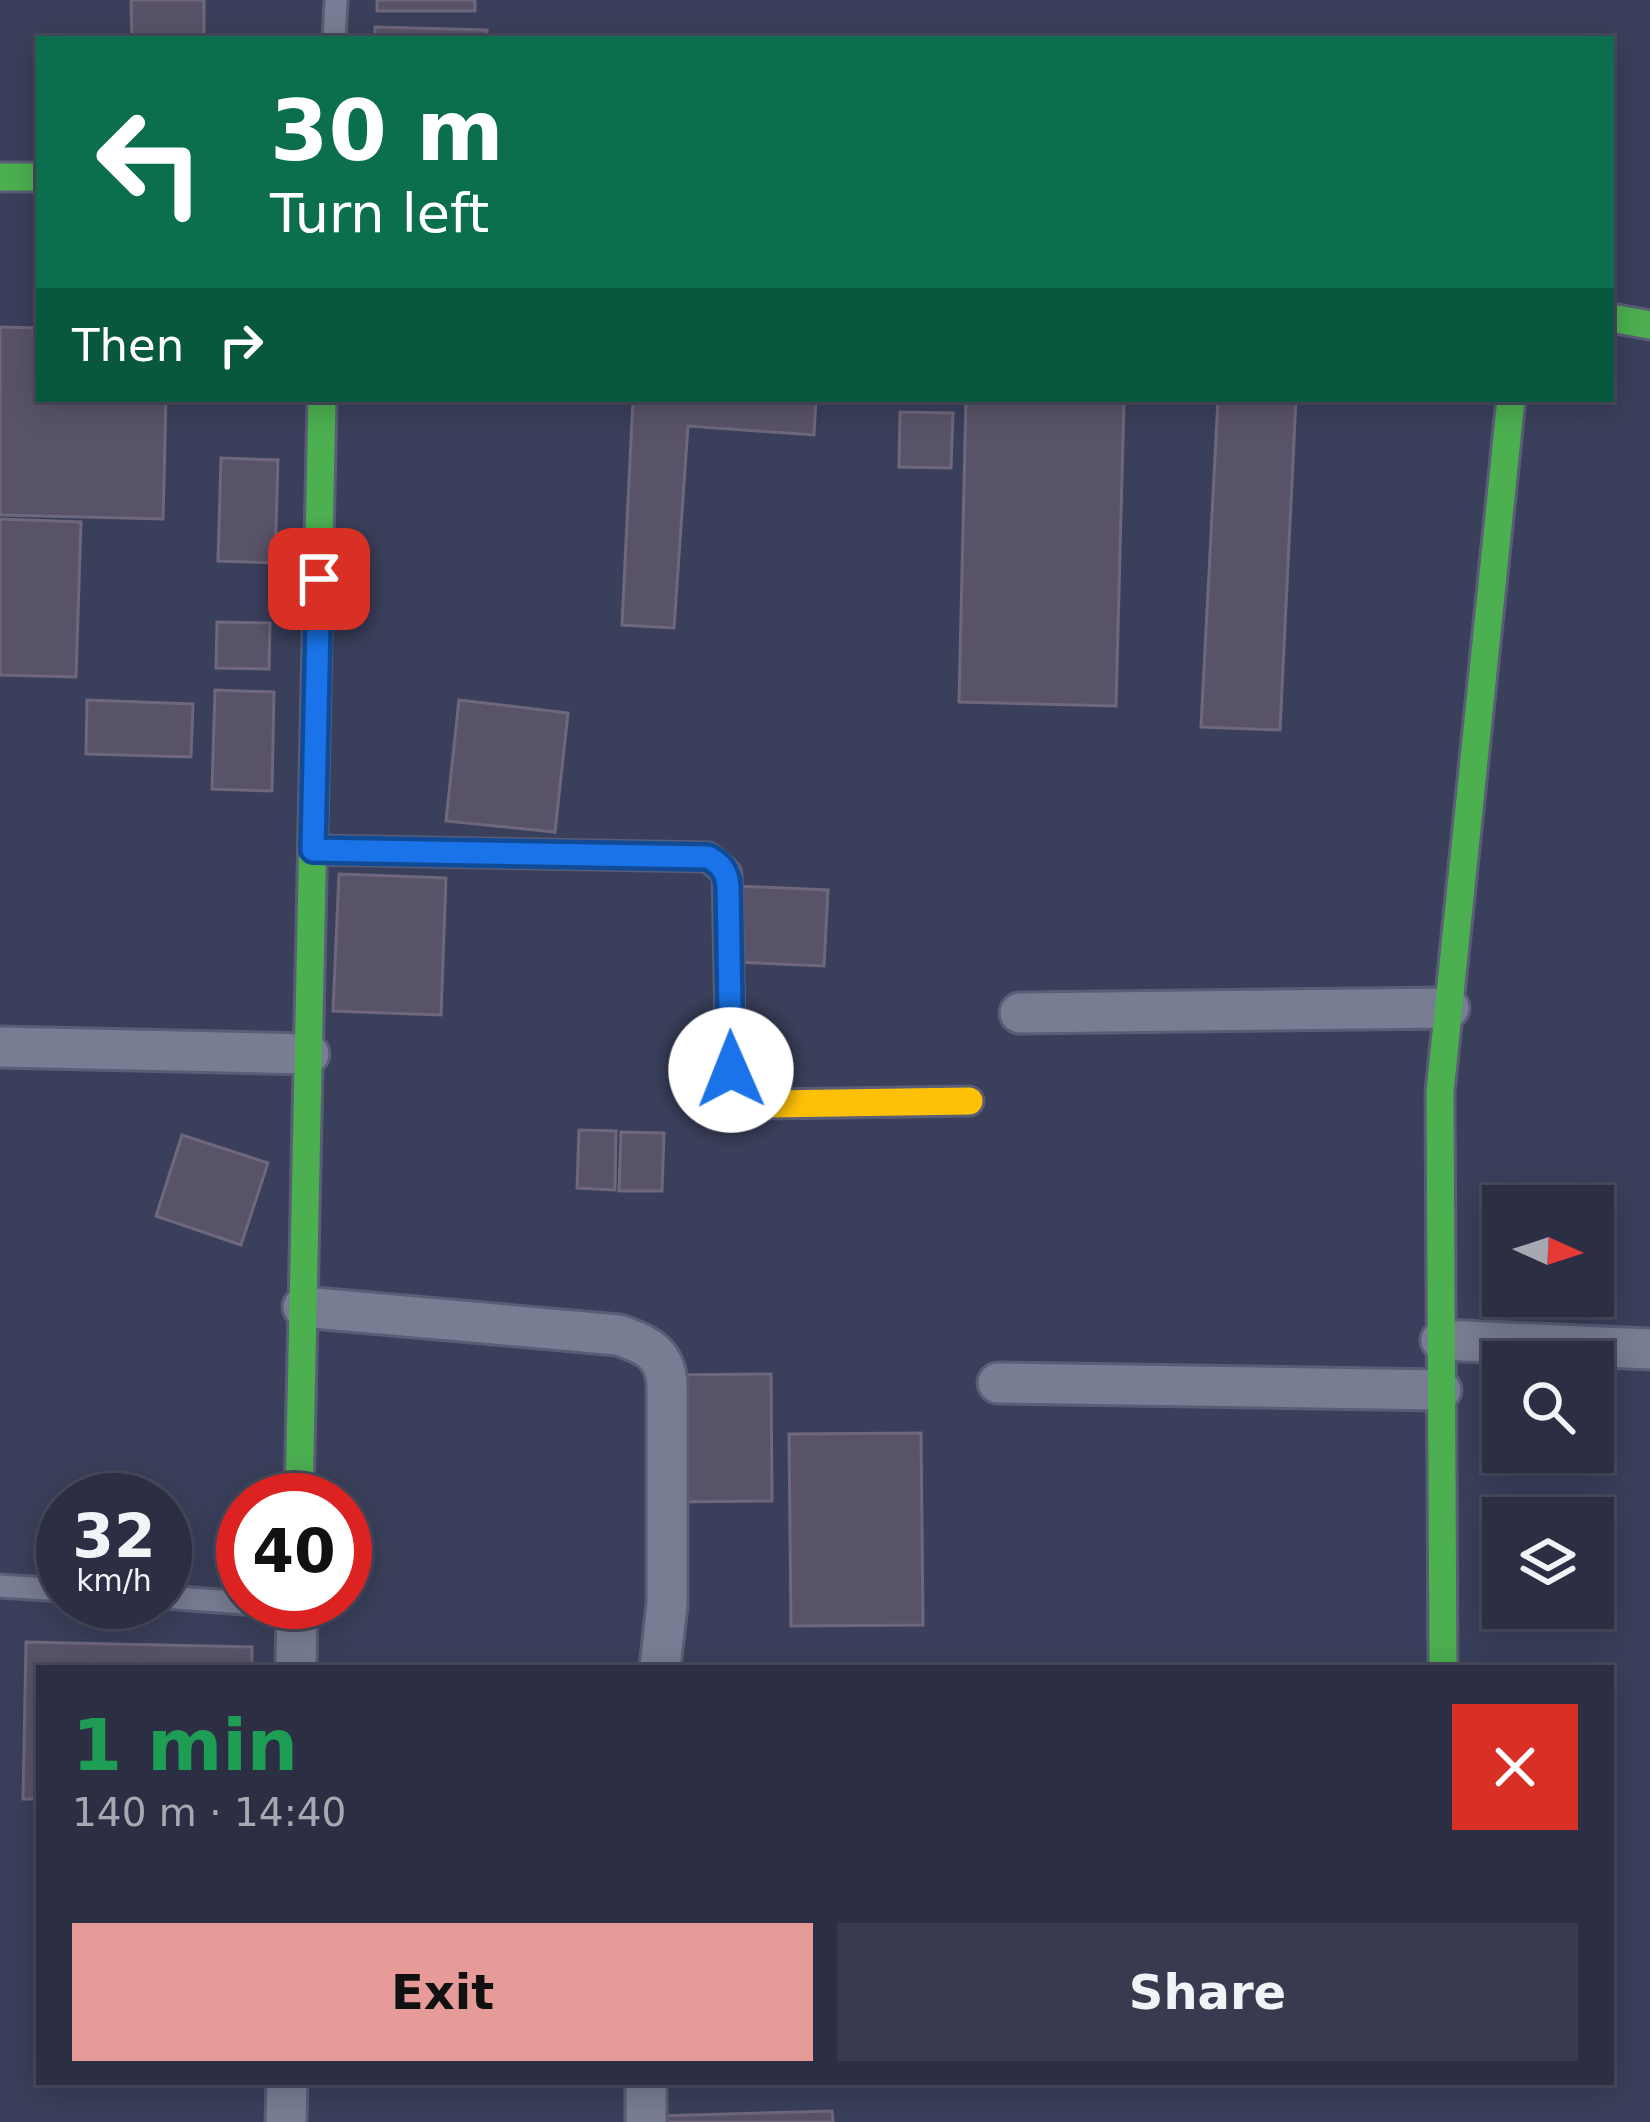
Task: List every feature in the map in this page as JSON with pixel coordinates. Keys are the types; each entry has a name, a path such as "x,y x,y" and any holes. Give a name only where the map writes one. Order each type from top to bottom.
{"street":[{"path":"0,177 36,178"},
{"path":"1614,319 1650,325"},
{"path":"300,1473 322,402"},
{"path":"1443,1665 1440,1092 1511,402"},
{"path":"313,850 708,857 727,874 731,1070 740,1091 770,1104 969,1101"},
{"path":"1020,1013 1449,1008"},
{"path":"0,1047 309,1054"},
{"path":"303,1307 617,1334 658,1355 667,1367 667,1604 660,1665"},
{"path":"1441,1340 1650,1348"},
{"path":"998,1383 1441,1390"},
{"path":"296,1665 297,1629"},
{"path":"286,2085 286,2122"},
{"path":"646,2085 646,2122"}],"lane":[{"path":"334,36 336,0"},
{"path":"0,1586 36,1588"}],"building":[{"path":"131,0 204,0 204,36 132,36"},
{"path":"377,0 475,0 475,11 377,11"},
{"path":"375,27 487,30 486,36 375,36"},
{"path":"0,327 36,328 36,402 166,402 163,519 0,515"},
{"path":"633,402 816,402 814,435 688,426 674,628 622,625"},
{"path":"966,402 1124,402 1116,706 959,702"},
{"path":"1218,402 1296,402 1280,730 1201,727"},
{"path":"900,412 953,413 951,468 899,467"},
{"path":"221,458 278,460 275,563 218,561"},
{"path":"0,519 81,522 76,677 0,675"},
{"path":"217,622 270,623 269,669 216,668"},
{"path":"215,690 274,692 272,791 212,789"},
{"path":"87,700 193,704 191,757 86,754"},
{"path":"459,700 568,713 555,832 446,821"},
{"path":"339,874 446,878 441,1015 333,1011"},
{"path":"737,886 828,890 824,966 734,962"},
{"path":"579,1130 616,1131 615,1190 577,1188"},
{"path":"621,1132 664,1133 662,1191 619,1191"},
{"path":"182,1135 268,1163 241,1245 156,1216"},
{"path":"771,1374 772,1501 675,1502 674,1375"},
{"path":"921,1433 923,1625 791,1626 789,1434"},
{"path":"26,1642 252,1647 252,1665 36,1665 36,1799 23,1799"},
{"path":"832,2111 833,2122 655,2122 655,2116"}],"traffic: fast":[{"path":"0,177 36,177"},
{"path":"1614,319 1650,325"},
{"path":"300,1473 322,402"},
{"path":"1443,1665 1440,1092 1511,402"}],"traffic: slow":[{"path":"721,868 727,874 731,1071 740,1091 770,1104 969,1101"}],"traffic: jam":[{"path":"313,850 708,857 721,868"}],"route":[{"path":"319,579 313,850 708,857 727,874 731,1070"}]}
